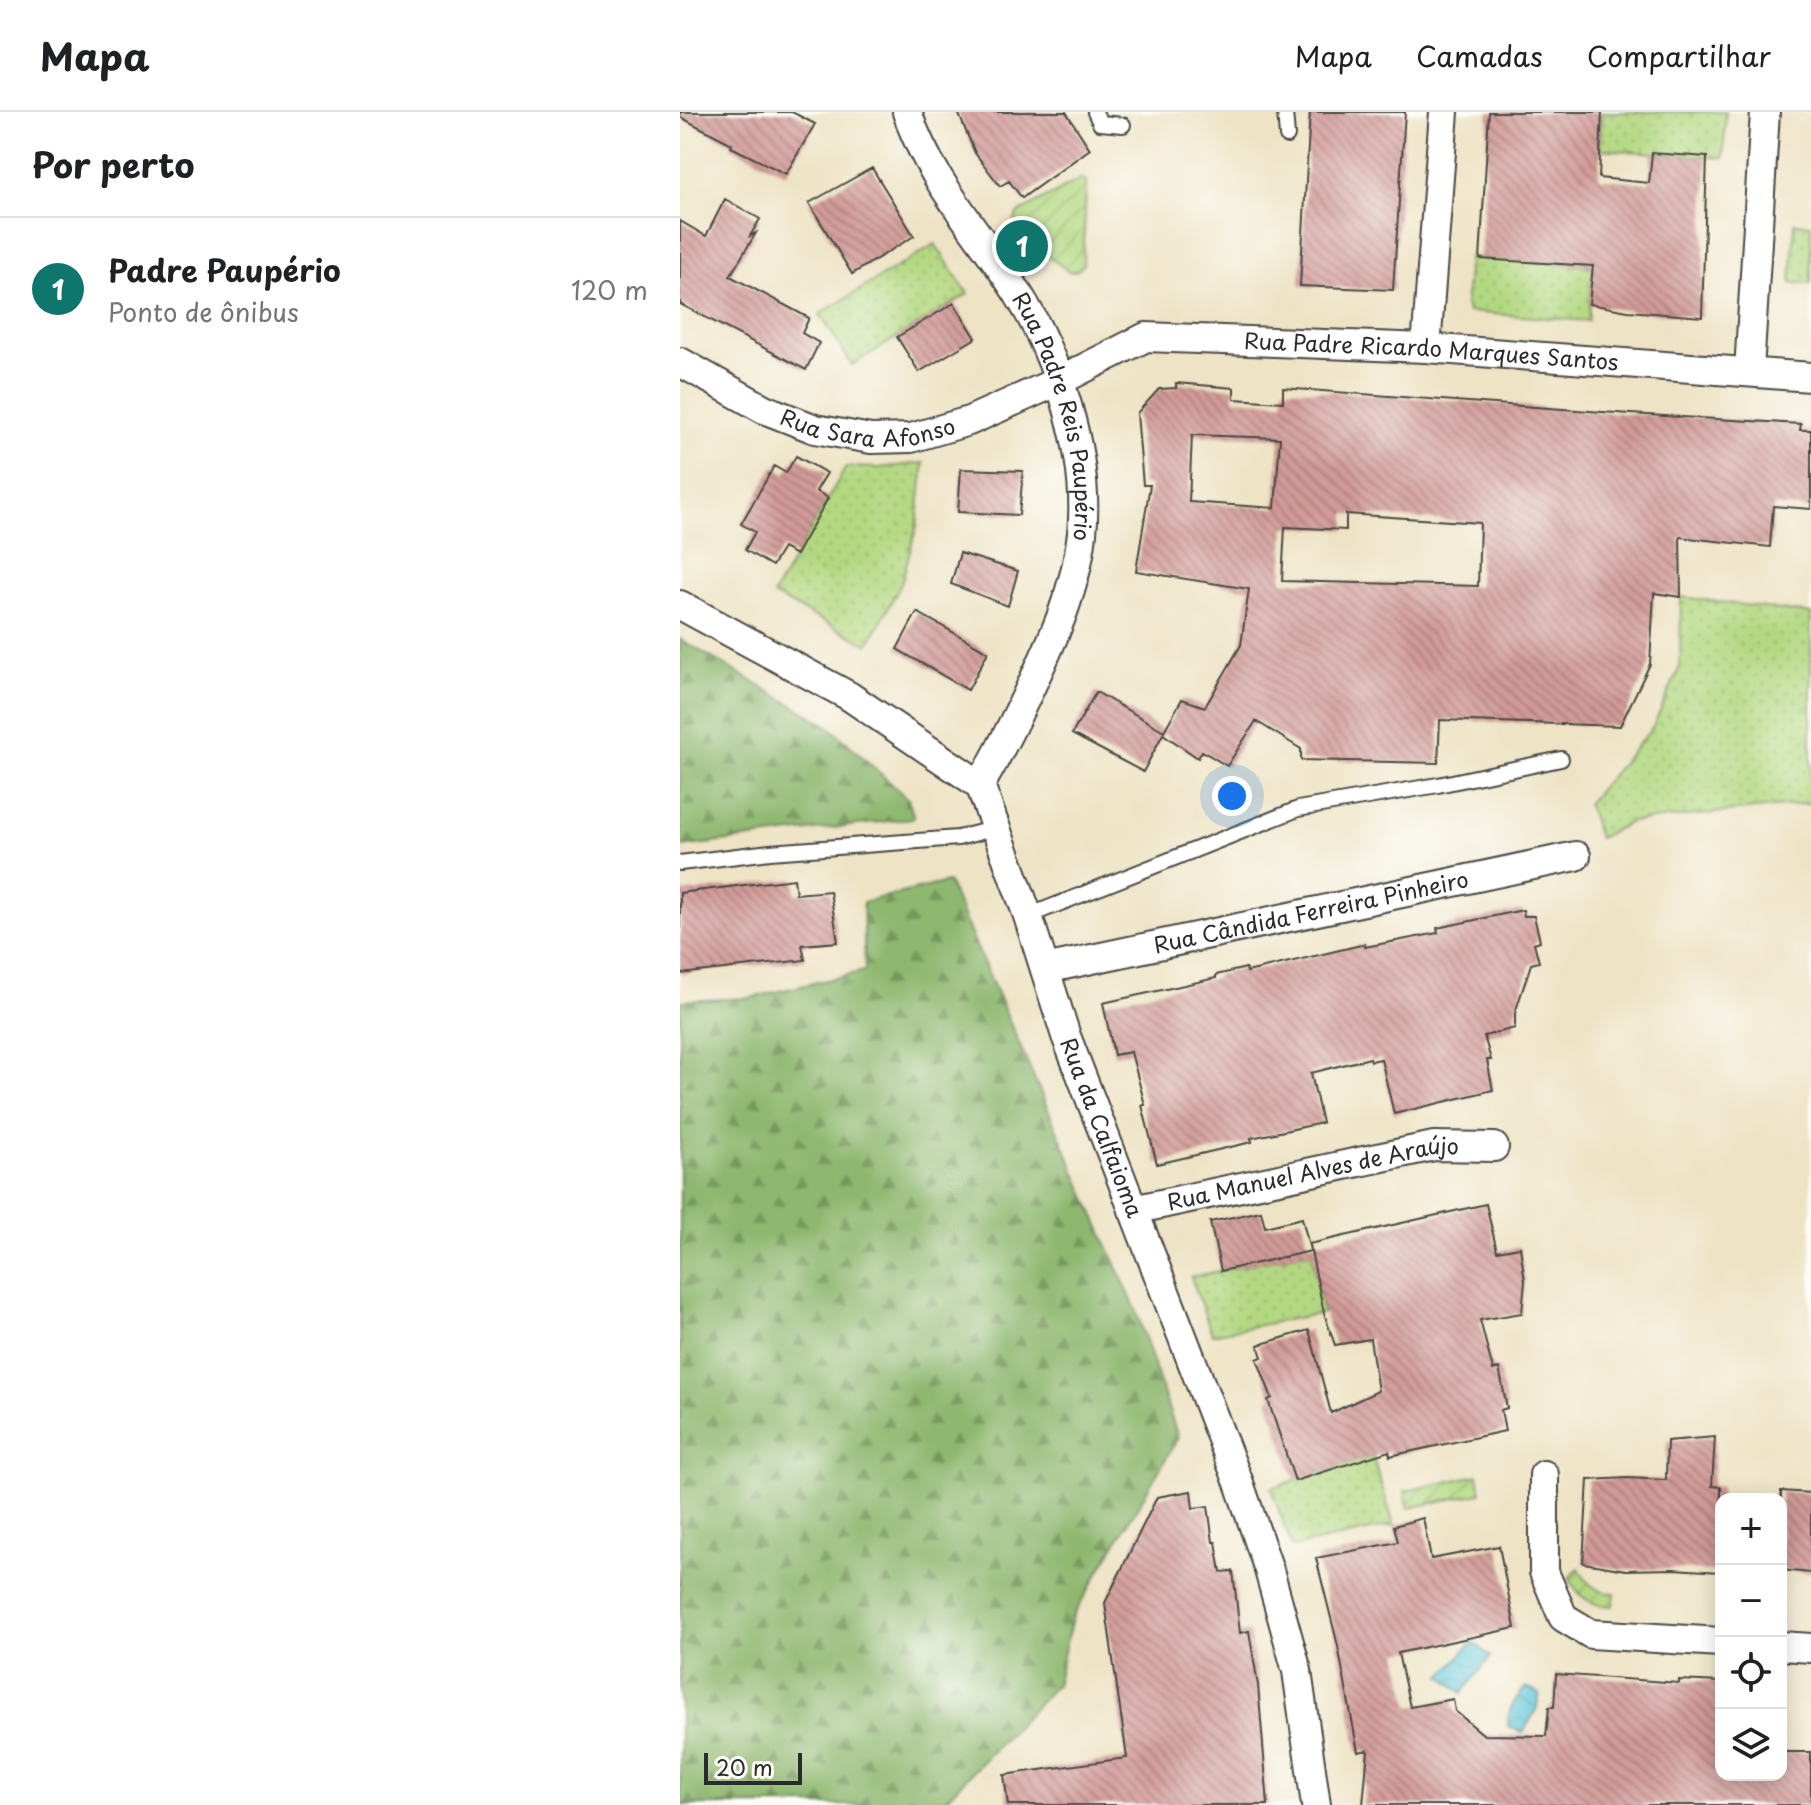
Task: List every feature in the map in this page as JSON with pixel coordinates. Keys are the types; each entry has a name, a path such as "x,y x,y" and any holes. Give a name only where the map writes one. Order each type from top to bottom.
{"street":[{"name":"Rua Padre Reis Paupério","path":"907,112 934,173 1018,293 1041,335 1061,380 1082,477 1082,533 1075,570 1049,647 980,785"},
{"path":"1426,348 1444,112"},
{"path":"1749,371 1765,112"},
{"name":"Rua Padre Ricardo Marques Santos","path":"1061,380 1146,337 1426,348 1811,377"},
{"name":"Rua Sara Afonso","path":"680,362 764,409 815,429 871,439 911,438 969,421 1061,380"},
{"path":"680,605 849,696 980,785"},
{"name":"Rua da Calfaioma","path":"980,785 1028,916 1066,1036 1239,1483 1282,1609 1297,1671 1316,1805"},
{"name":"Rua Cândida Ferreira Pinheiro","path":"1045,969 1576,856"},
{"name":"Rua Manuel Alves de Araújo","path":"1133,1210 1434,1146 1494,1147"},
{"path":"1544,1475 1544,1572 1563,1617 1591,1634 1715,1642"},
{"path":"1787,1646 1811,1648"}],"lane":[{"path":"1095,112 1100,123 1123,125"},
{"path":"1285,112 1287,136"},
{"path":"1028,916 1298,809 1438,785 1561,759"},
{"path":"680,863 785,851 958,838 996,828"}],"green space":[{"path":"1602,112 1726,112 1723,158 1600,149"},
{"path":"1080,179 1086,181 1083,265 1070,272 1028,242 1014,224 1017,214"},
{"path":"1795,223 1811,224 1811,284 1791,283"},
{"path":"935,244 968,294 852,365 820,314"},
{"path":"1469,257 1593,266 1588,321 1468,312 1465,306"},
{"path":"924,463 917,525 901,584 868,645 773,595 846,467 879,468"},
{"path":"1681,597 1811,614 1811,803 1631,822 1599,838 1587,804 1653,727 1680,667"},
{"path":"680,639 830,727 908,799 914,818 680,847"},
{"path":"948,882 1136,1310 1178,1438 1072,1618 1056,1685 940,1805 680,1805 680,1001 750,998 865,971 863,902"},
{"path":"1311,1251 1323,1313 1212,1334 1191,1277"},
{"path":"1372,1456 1394,1525 1292,1547 1271,1488"},
{"path":"1478,1475 1481,1493 1408,1508 1405,1491"},
{"path":"1579,1568 1593,1586 1603,1592 1615,1593 1613,1606 1586,1600 1577,1591 1569,1578"}],"water":[{"path":"1473,1642 1491,1657 1462,1693 1442,1676"},
{"path":"1526,1687 1540,1694 1536,1710 1523,1733 1508,1726 1508,1721 1513,1705"}],"building":[{"path":"680,112 792,112 815,124 786,174 731,147 732,144 680,117"},
{"path":"958,112 1066,112 1090,149 1022,198 1009,181 1000,186 975,153"},
{"path":"1310,112 1405,112 1393,290 1300,286"},
{"path":"1489,112 1602,112 1599,178 1649,183 1652,153 1707,157 1702,317 1628,311 1589,304 1593,266 1480,259"},
{"path":"872,168 914,236 852,274 809,203"},
{"path":"725,199 760,219 750,236 756,233 730,276 809,318 802,333 819,343 806,370 680,304 680,221 706,236"},
{"path":"954,303 976,338 919,372 897,337"},
{"path":"1176,383 1234,388 1234,399 1283,402 1283,388 1801,424 1800,430 1811,430 1811,509 1773,506 1770,547 1680,537 1681,597 1654,593 1650,664 1620,726 1440,720 1438,763 1301,760 1301,749 1256,721 1227,766 1202,751 1198,758 1163,734 1143,772 1072,734 1096,692 1164,731 1182,699 1205,707 1241,645 1249,589 1136,571 1150,485 1143,485 1137,413 1159,389 1176,388","holes":["1192,435 1280,438 1275,508 1189,502","1346,514 1480,523 1478,586 1282,581 1285,527 1346,530"]},
{"path":"796,456 827,473 816,491 828,498 796,555 783,548 772,566 745,550 755,532 741,524 774,466 786,473"},
{"path":"961,469 1023,471 1019,515 958,512"},
{"path":"960,553 1018,571 1008,606 951,584"},
{"path":"917,612 988,652 968,690 897,649"},
{"path":"794,879 796,894 830,891 838,942 802,945 805,960 680,974 680,893"},
{"path":"1523,910 1524,916 1534,916 1540,941 1534,943 1539,962 1531,964 1515,1013 1515,1028 1484,1036 1491,1060 1487,1060 1493,1090 1394,1114 1381,1059 1371,1061 1370,1058 1311,1073 1322,1123 1251,1138 1252,1142 1157,1164 1131,1052 1114,1055 1103,1003 1216,978 1216,975 1246,968 1247,972 1365,944 1365,947 1438,933 1437,928"},
{"path":"1486,1204 1497,1251 1520,1247 1525,1281 1522,1313 1480,1320 1493,1370 1499,1368 1507,1408 1501,1410 1505,1431 1390,1456 1389,1451 1295,1481 1268,1400 1272,1398 1257,1359 1262,1357 1258,1345 1309,1330 1331,1413 1378,1391 1370,1339 1335,1345 1324,1313 1311,1251 1221,1271 1210,1222 1261,1211 1265,1227 1302,1218 1310,1250 1309,1244"},
{"path":"1715,1437 1712,1486 1721,1487 1721,1493 1715,1493 1715,1572 1626,1570 1583,1563 1588,1480 1666,1480 1667,1441"},
{"path":"1191,1491 1193,1508 1208,1506 1221,1572 1233,1571 1240,1633 1249,1631 1258,1685 1268,1805 1008,1805 1004,1775 1127,1758 1105,1603 1157,1497"},
{"path":"1781,1491 1811,1493 1811,1573 1787,1571 1787,1493"},
{"path":"1423,1518 1431,1559 1499,1546 1515,1628 1398,1653 1410,1707 1453,1699 1455,1711 1484,1735 1546,1736 1549,1707 1554,1707 1556,1674 1679,1683 1679,1680 1715,1682 1715,1781 1787,1781 1787,1752 1811,1752 1811,1805 1363,1805 1368,1750 1358,1752 1338,1646 1316,1558 1398,1542 1394,1526"}],"place":[{"name":"Padre Paupério","path":"1022,246"}]}
